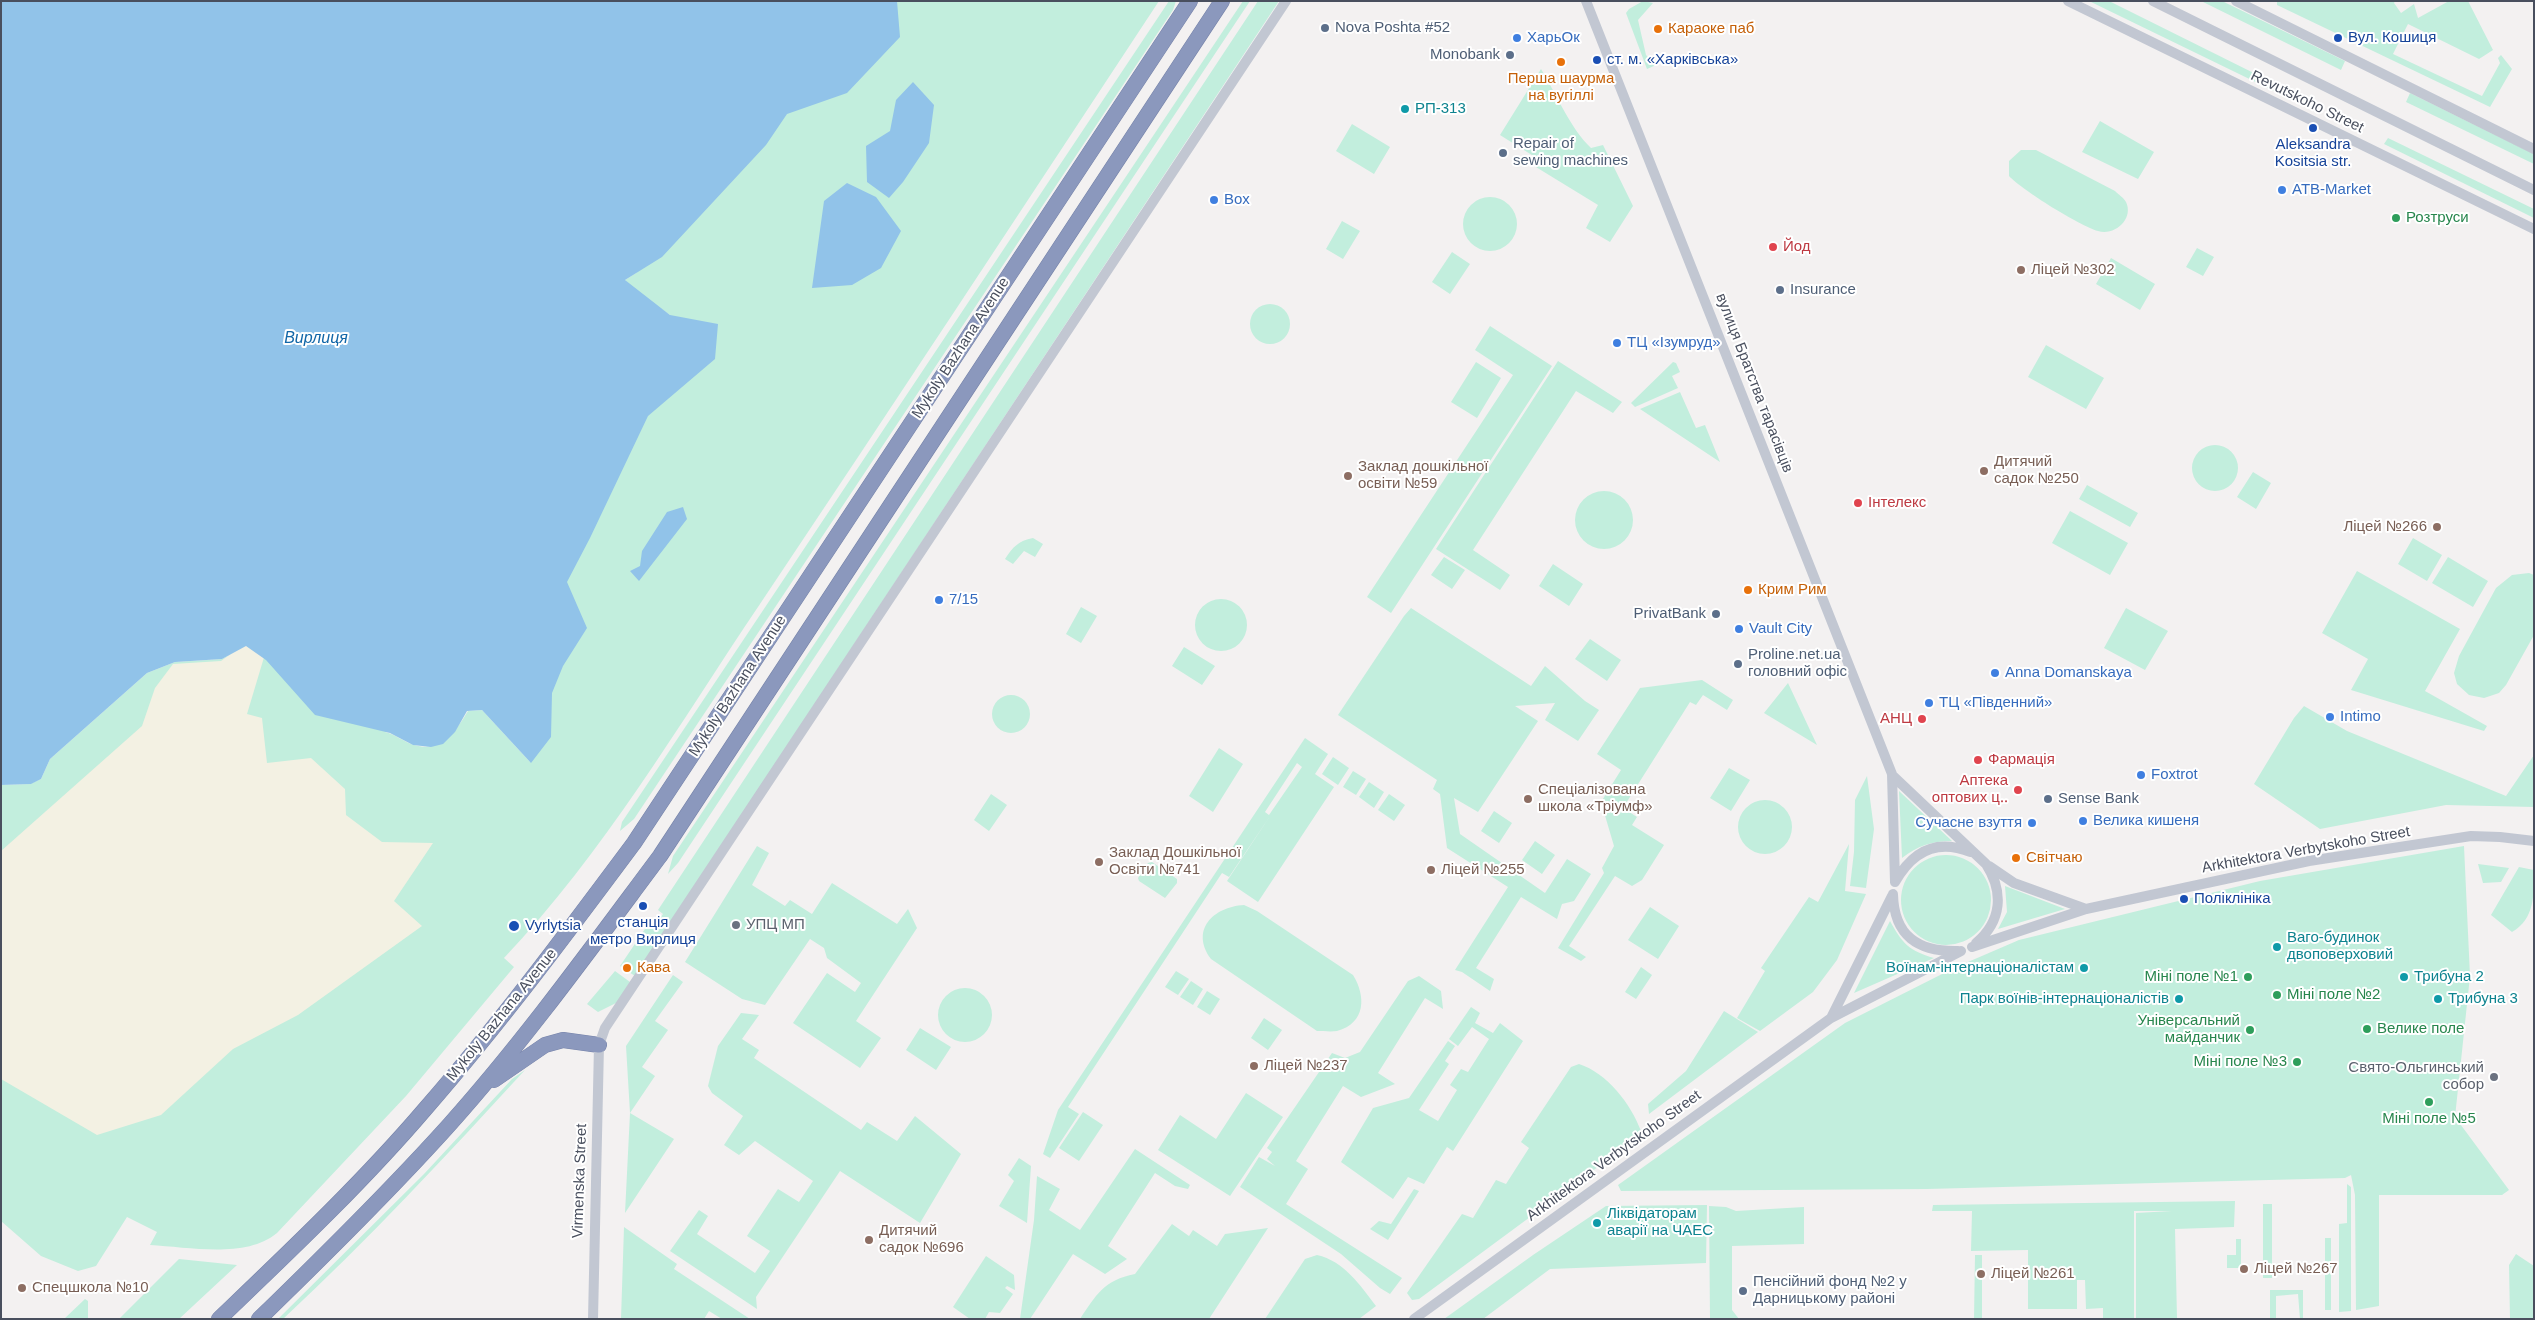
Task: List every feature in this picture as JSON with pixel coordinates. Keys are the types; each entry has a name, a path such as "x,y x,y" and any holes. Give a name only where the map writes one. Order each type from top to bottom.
{"highway":[{"name":"Mykoly Bazhana Avenue","path":"219,1319 321,1220 426,1109 539,970 628,851 1190,1"},
{"name":"Mykoly Bazhana Avenue","path":"259,1319 320,1260 478,1091 560,990 660,856 1222,1"},
{"path":"478,1091 545,1045 563,1040 599,1045"}],"street":[{"path":"599,1045 605,1028 1286,1"},
{"name":"вулиця Братства тарасівців","path":"1586,1 1893,776 1895,882"},
{"name":"Revutskoho Street","path":"2068,1 2534,229"},
{"name":"Revutskoho Street","path":"2153,1 2534,190"},
{"path":"2236,1 2253,5 2534,149"},
{"name":"вулиця Братства тарасівців","path":"1893,776 1975,854"},
{"name":"Arkhitektora Verbytskoho Street","path":"1972,947 2086,909 2309,861 2470,836 2534,841"},
{"name":"Arkhitektora Verbytskoho Street","path":"1830,1018 1893,894 1895,882 1905,866 1916,855 1930,848 1953,847 1975,854"},
{"path":"1975,854 2014,883 2086,909"},
{"path":"1893,894 1897,921 1914,942 1940,952 1961,951 1972,947 1989,930 1996,918 1999,904 1998,890 1994,876 1986,864"},
{"name":"Arkhitektora Verbytskoho Street","path":"1414,1319 1830,1018 1961,951"},
{"name":"Virmenska Street","path":"593,1319 599,1045"}],"green space":[{"path":"891,1 1159,1 639,787 575,875 504,958 514,967 406,1096 277,1233 264,1241 250,1246 217,1250 150,1245 157,1232 127,1217 96,1266 78,1271 41,1256 1,1221 1,785 30,784 41,779 50,759 147,673 175,662 222,659 246,646 537,638 670,315 634,291 625,280 636,273 781,112","holes":["484,702 531,763 482,710 468,711 447,739 432,746 414,745 385,732"]},
{"path":"1169,1 1176,1 1173,10 634,819 620,831 622,822"},
{"path":"1243,1 1250,1 678,863 668,874 673,856"},
{"path":"1258,1 1279,1 635,976 620,966 649,923 654,926 663,914 658,910"},
{"path":"1643,1 1653,3 1638,20 1646,55 1656,65 1647,69 1626,13 1629,9"},
{"path":"2089,1 2109,1 2310,101 2307,107"},
{"path":"2201,1 2222,1 2345,61 2341,70"},
{"path":"2277,1 2395,1 2394,3 2401,13 2414,4 2418,18 2449,1 2468,1 2493,50 2479,59 2408,24 2393,54 2482,96 2500,63 2498,58 2501,55 2512,69 2490,107 2277,5"},
{"path":"1541,69 1570,121 1583,140 1591,148 1603,145 1633,206 1610,242 1586,228 1598,205 1531,164 1535,157 1500,135"},
{"path":"2410,93 2534,154 2534,164 2406,102"},
{"path":"2100,121 2154,152 2138,179 2082,152"},
{"path":"1352,124 1390,147 1374,174 1336,151"},
{"path":"2388,138 2534,209 2534,218 2384,144"},
{"path":"2021,150 2036,150 2115,191 2126,202 2128,208 2125,220 2116,229 2104,232 2098,231 2065,215 2038,198 2009,176 2009,161"},
{"path":"1485,197 1495,197 1505,201 1513,209 1517,224 1513,239 1505,247 1495,251 1485,251 1475,247 1467,239 1463,229 1463,219 1467,209 1475,201"},
{"path":"1342,221 1360,231 1343,259 1326,249"},
{"path":"2197,248 2214,257 2203,276 2186,267"},
{"path":"1452,252 1470,264 1450,294 1432,282"},
{"path":"2111,258 2155,284 2140,310 2096,284"},
{"path":"1274,304 1281,307 1287,313 1290,324 1289,332 1281,341 1274,344 1266,344 1259,341 1251,332 1250,320 1253,313 1262,305"},
{"path":"1490,326 1552,366 1391,613 1367,597 1513,375 1475,350"},
{"path":"2046,345 2104,378 2086,409 2028,377"},
{"path":"1558,361 1622,402 1613,413 1576,391 1473,550 1510,575 1500,590 1436,549"},
{"path":"1476,362 1501,378 1477,418 1451,402"},
{"path":"1673,362 1676,363 1680,372 1672,376 1678,388 1635,407 1631,403"},
{"path":"1680,392 1696,428 1705,425 1720,462 1640,409"},
{"path":"2215,445 2228,449 2234,455 2238,468 2234,481 2228,487 2215,491 2202,487 2196,481 2192,468 2196,455 2202,449"},
{"path":"2253,472 2271,483 2256,509 2237,497"},
{"path":"2087,485 2138,513 2130,527 2079,499"},
{"path":"1598,491 1610,491 1625,499 1633,514 1633,526 1625,541 1610,549 1598,549 1583,541 1575,526 1575,514 1583,499"},
{"path":"2070,511 2128,543 2110,575 2052,543"},
{"path":"1033,538 1043,544 1035,557 1024,551 1013,564 1005,559 1016,545"},
{"path":"2413,538 2442,555 2427,581 2398,564"},
{"path":"1444,557 1465,570 1452,589 1431,575"},
{"path":"2448,557 2488,581 2473,607 2432,583"},
{"path":"1553,564 1583,584 1569,606 1539,586"},
{"path":"2357,571 2460,629 2425,691 2487,726 2484,731 2351,690 2368,659 2322,633"},
{"path":"2529,573 2534,575 2534,635 2506,685 2499,693 2484,698 2469,695 2457,684 2454,673 2459,656 2496,588 2512,575"},
{"path":"1216,599 1226,599 1240,606 1247,620 1247,630 1240,644 1226,651 1216,651 1206,647 1199,640 1195,630 1195,620 1199,610 1206,603"},
{"path":"1081,607 1097,616 1081,643 1066,634"},
{"path":"1411,608 1531,686 1545,666 1585,701 1599,710 1578,741 1545,720 1555,703 1515,706 1538,721 1478,812 1454,798 1460,834 1545,893 1567,859 1591,874 1574,901 1562,904 1557,919 1521,897 1476,968 1494,979 1490,991 1462,972 1455,970 1508,887 1447,848 1440,794 1433,789 1437,780 1338,715"},
{"path":"2126,608 2168,631 2145,670 2104,648"},
{"path":"1590,639 1621,660 1607,681 1575,659"},
{"path":"1184,647 1215,666 1202,685 1172,666"},
{"path":"1702,680 1733,700 1727,710 1703,695 1696,705 1690,702 1623,808 1637,817 1632,825 1664,845 1642,880 1632,886 1615,876 1569,946 1586,957 1581,961 1558,948 1604,873 1602,868 1614,846 1601,802 1621,770 1597,754 1640,688"},
{"path":"1788,683 1817,745 1764,713"},
{"path":"1011,695 1025,700 1030,714 1025,728 1011,733 997,728 992,714 997,700"},
{"path":"2304,706 2347,731 2506,796 2534,755 2534,807 2446,805 2320,829 2254,784 2294,718"},
{"path":"1305,738 1328,754 1315,774 1334,787 1258,902 1227,881 1270,816 1229,877 1222,873 1068,1107 1079,1114 1050,1158 1043,1154 1058,1110","holes":["1297,763 1302,767 1269,815 1265,812"]},
{"path":"1219,748 1243,764 1213,812 1189,796"},
{"path":"1333,757 1349,768 1338,785 1322,774"},
{"path":"1729,768 1750,780 1731,811 1710,798"},
{"path":"1353,771 1366,779 1356,795 1343,787"},
{"path":"1867,776 1874,829 1866,888 1850,886 1854,852 1855,800"},
{"path":"1369,782 1384,792 1374,808 1359,797"},
{"path":"1899,791 1952,841 1925,845 1902,858"},
{"path":"991,794 1007,805 989,831 974,820"},
{"path":"1389,794 1405,805 1394,821 1378,810"},
{"path":"1760,800 1770,800 1780,804 1788,812 1792,827 1788,842 1780,850 1770,854 1760,854 1750,850 1742,842 1738,832 1738,822 1742,812 1750,804"},
{"path":"1494,811 1512,823 1499,843 1481,831"},
{"path":"1535,841 1555,855 1542,874 1522,860"},
{"path":"1849,844 1845,891 1866,894 1837,960 1813,992 1760,1031 1737,1018 1765,971 1761,968 1809,897 1818,902"},
{"path":"757,846 769,853 752,885 785,906 790,900 812,914 832,883 897,924 908,909 917,928 856,1021 881,1038 860,1068 793,1023 827,973 855,992 861,983 827,958 824,948 810,939 765,1005 742,999 685,962"},
{"name":"Парк воїнів-інтернаціоналістів","path":"2464,846 2470,976 2455,1117 2509,1190 2502,1195 2379,1195 2379,1306 2356,1310 2355,1195 2351,1175 2345,1178 1927,1189 1621,1191 1618,1185 1845,1023 1954,968 2019,940 2260,881"},
{"path":"1937,855 1955,855 1971,862 1984,875 1991,891 1991,909 1984,925 1971,938 1955,945 1937,945 1921,938 1908,925 1901,909 1901,891 1908,875 1921,862"},
{"path":"1152,862 1177,879 1177,883 1165,898 1139,881 1138,878 1148,863"},
{"path":"2478,864 2509,868 2501,882 2483,883"},
{"path":"2519,867 2534,870 2534,888 2529,913 2520,927 2512,932 2491,915"},
{"path":"2005,886 2065,909 1998,929 2007,912"},
{"path":"1244,905 1257,911 1353,975 1360,991 1361,1000 1361,1008 1354,1022 1337,1031 1317,1031 1211,959 1203,939 1204,930 1208,922 1214,915 1223,910"},
{"path":"1650,907 1679,926 1658,959 1628,940"},
{"path":"1890,921 1898,935 1907,945 1918,952 1934,958 1854,993"},
{"path":"1641,967 1652,975 1636,999 1625,992"},
{"path":"615,971 630,982 618,1002 598,1012 587,1004"},
{"path":"1176,971 1189,979 1178,995 1165,987"},
{"path":"673,975 683,982 655,1021 668,1030 642,1067 655,1076 630,1113 626,1046"},
{"path":"1419,976 1441,991 1443,1009 1425,998 1378,1073 1395,1084 1361,1097 1343,1086 1296,1161 1308,1169 1286,1204 1402,1278 1390,1294 1380,1288 1341,1254 1240,1187 1259,1157 1275,1166 1267,1159 1272,1152 1267,1148 1332,1053 1345,1058 1360,1052 1408,981"},
{"path":"1191,981 1203,989 1193,1005 1180,997"},
{"path":"965,988 975,990 984,996 990,1005 992,1015 990,1025 984,1034 975,1040 965,1042 955,1040 946,1034 940,1025 938,1015 940,1005 946,996 955,990"},
{"path":"1207,991 1220,999 1210,1015 1197,1007"},
{"path":"1471,1007 1480,1013 1475,1023 1493,1033 1500,1023 1523,1041 1453,1151 1447,1147 1424,1184 1408,1177 1393,1199 1341,1162 1373,1108 1409,1098 1448,1041 1455,1046 1445,1061 1449,1064 1419,1110 1438,1121 1457,1090 1450,1085 1461,1069 1468,1072 1489,1039 1472,1027 1458,1046 1449,1039"},
{"path":"1724,1011 1758,1032 1649,1114 1648,1104 1686,1071"},
{"path":"741,1013 759,1015 742,1039 759,1050 754,1058 861,1130 867,1122 897,1141 915,1116 961,1154 920,1223 840,1171 756,1297 757,1309 670,1251 699,1210 708,1216 697,1234 755,1273 770,1251 747,1236 778,1189 799,1202 813,1181 755,1141 739,1155 724,1145 743,1116 712,1093 708,1086 718,1046"},
{"path":"1264,1018 1282,1030 1268,1050 1251,1038"},
{"path":"920,1028 951,1047 936,1070 906,1050"},
{"path":"1579,1064 1599,1074 1617,1091 1631,1110 1641,1131 1633,1141 1419,1299 1412,1300 1407,1293 1462,1214 1473,1218 1496,1180 1506,1184 1529,1148 1521,1142 1571,1067"},
{"path":"525,1070 376,1228 283,1319 278,1319 424,1174 512,1079"},
{"path":"1246,1093 1283,1117 1230,1196 1158,1150 1180,1115 1216,1139"},
{"path":"1083,1112 1103,1125 1079,1161 1059,1148"},
{"path":"630,1113 674,1139 625,1213"},
{"path":"1135,1149 1190,1185 1188,1189 1175,1186 1155,1173 1108,1246 1127,1259 1105,1274 1073,1254 1030,1319 1020,1319 1034,1220 1037,1176 1060,1189 1049,1210 1080,1230"},
{"path":"1019,1158 1031,1166 1027,1223 999,1206 1014,1181 1008,1175"},
{"path":"2347,1184 2351,1187 2351,1311 2339,1312 2339,1224 2347,1223"},
{"path":"1414,1189 1419,1191 1388,1240 1370,1229 1379,1221 1391,1224"},
{"path":"2235,1201 2234,1227 2175,1229 2177,1318 2173,1319 2136,1319 2136,1213 2172,1211 2134,1211 2134,1319 2103,1319 2103,1308 2086,1309 2085,1280 2077,1280 2077,1309 2028,1309 2028,1250 1971,1251 1972,1211 1932,1211 1933,1205"},
{"path":"2263,1204 2272,1204 2272,1278 2263,1278"},
{"path":"1707,1205 1706,1263 1550,1269 1483,1319 1444,1319 1533,1255 1606,1206"},
{"path":"1709,1206 1726,1207 1736,1211 1804,1207 1804,1244 1732,1246 1732,1310 1739,1319 1710,1319"},
{"path":"1172,1224 1189,1236 1193,1230 1217,1246 1225,1234 1268,1228 1209,1319 1080,1319 1096,1296 1108,1285 1116,1280 1135,1274"},
{"path":"624,1227 677,1264 674,1269 750,1319 722,1319 709,1311 704,1319 621,1319"},
{"path":"2325,1238 2331,1238 2331,1310 2325,1310"},
{"path":"2236,1239 2241,1239 2241,1268 2227,1268 2227,1255 2236,1255"},
{"path":"2516,1254 2534,1266 2534,1319 2510,1319 2509,1265"},
{"path":"1317,1255 1327,1258 1343,1268 1376,1306 1359,1319 1265,1319 1305,1259"},
{"path":"1975,1255 1982,1255 1982,1319 1974,1319"},
{"path":"986,1256 1014,1275 1015,1290 1007,1286 1005,1288 1013,1294 1000,1313 989,1312 985,1319 970,1319 953,1307"},
{"path":"179,1259 237,1265 179,1319 119,1319"},
{"path":"2270,1290 2303,1290 2303,1319 2300,1319 2298,1294 2276,1296 2276,1319 2270,1319"},
{"path":"85,1299 88,1301 88,1319 64,1319"}],"sand":[{"path":"246,643 265,654 247,714 262,718 267,763 311,758 345,789 346,815 382,842 433,843 394,901 422,926 298,1015 233,1049 161,1115 97,1135 1,1079 1,851 142,726 155,688 173,664 221,661"}],"water":[{"name":"Вирлиця","path":"1,1 897,1 900,37 847,93 787,114 766,145 662,257 625,280 670,315 718,324 715,359 648,416 567,582 587,628 563,666 552,693 551,737 531,763 482,710 467,711 455,732 443,744 431,747 413,745 390,733 315,715 266,660 246,646 222,659 175,662 147,673 50,759 41,779 31,784 1,785"},
{"path":"913,82 934,105 929,143 903,182 889,198 867,182 866,146 890,131 896,100"},
{"path":"847,183 876,197 901,231 881,268 852,285 812,288 824,201"},
{"path":"683,507 687,519 639,581 630,571 640,566 642,551 667,512"}],"place":[{"name":"Nova Poshta #52","path":"1325,28"},
{"name":"Караоке паб","path":"1658,29"},
{"name":"ХарьОк","path":"1517,38"},
{"name":"Вул. Кошиця","path":"2338,38"},
{"name":"Monobank","path":"1510,55"},
{"name":"ст. м. «Харківська»","path":"1597,60"},
{"name":"Перша шаурма на вугіллі","path":"1561,62"},
{"name":"РП-313","path":"1405,109"},
{"name":"Aleksandra Kositsia str.","path":"2313,128"},
{"name":"Repair of sewing machines","path":"1503,153"},
{"name":"ATB-Market","path":"2282,190"},
{"name":"Box","path":"1214,200"},
{"name":"Розтруси","path":"2396,218"},
{"name":"Йод","path":"1773,247"},
{"name":"Ліцей №302","path":"2021,270"},
{"name":"Insurance","path":"1780,290"},
{"name":"ТЦ «Ізумруд»","path":"1617,343"},
{"name":"Дитячий садок №250","path":"1984,471"},
{"name":"Заклад дошкільної освіти №59","path":"1348,476"},
{"name":"Інтелекс","path":"1858,503"},
{"name":"Ліцей №266","path":"2437,527"},
{"name":"Крим Рим","path":"1748,590"},
{"name":"7/15","path":"939,600"},
{"name":"PrivatBank","path":"1716,614"},
{"name":"Vault City","path":"1739,629"},
{"name":"Proline.net.ua головний офіс","path":"1738,664"},
{"name":"Anna Domanskaya","path":"1995,673"},
{"name":"ТЦ «Південний»","path":"1929,703"},
{"name":"Intimo","path":"2330,717"},
{"name":"АНЦ","path":"1922,719"},
{"name":"Фармація","path":"1978,760"},
{"name":"Foxtrot","path":"2141,775"},
{"name":"Аптека оптових ц‥","path":"2018,790"},
{"name":"Спеціалізована школа «Тріумф»","path":"1528,799"},
{"name":"Sense Bank","path":"2048,799"},
{"name":"Велика кишеня","path":"2083,821"},
{"name":"Сучасне взуття","path":"2032,823"},
{"name":"Світчаю","path":"2016,858"},
{"name":"Заклад Дошкільної Освіти №741","path":"1099,862"},
{"name":"Ліцей №255","path":"1431,870"},
{"name":"Поліклініка","path":"2184,899"},
{"name":"станція метро Вирлиця","path":"643,906"},
{"name":"УПЦ МП","path":"736,925"},
{"name":"Vyrlytsia","path":"514,926"},
{"name":"Ваго-будинок двоповерховий","path":"2277,947"},
{"name":"Кава","path":"627,968"},
{"name":"Воїнам-інтернаціоналістам","path":"2084,968"},
{"name":"Міні поле №1","path":"2248,977"},
{"name":"Трибуна 2","path":"2404,977"},
{"name":"Міні поле №2","path":"2277,995"},
{"name":"Парк воїнів-інтернаціоналістів","path":"2179,999"},
{"name":"Трибуна 3","path":"2438,999"},
{"name":"Велике поле","path":"2367,1029"},
{"name":"Універсальний майданчик","path":"2250,1030"},
{"name":"Міні поле №3","path":"2297,1062"},
{"name":"Ліцей №237","path":"1254,1066"},
{"name":"Свято-Ольгинський собор","path":"2494,1077"},
{"name":"Міні поле №5","path":"2429,1102"},
{"name":"Ліквідаторам аварії на ЧАЕС","path":"1597,1223"},
{"name":"Дитячий садок №696","path":"869,1240"},
{"name":"Ліцей №267","path":"2244,1269"},
{"name":"Ліцей №261","path":"1981,1274"},
{"name":"Спецшкола №10","path":"22,1288"},
{"name":"Пенсійний фонд №2 у Дарницькому районі","path":"1743,1291"}]}
